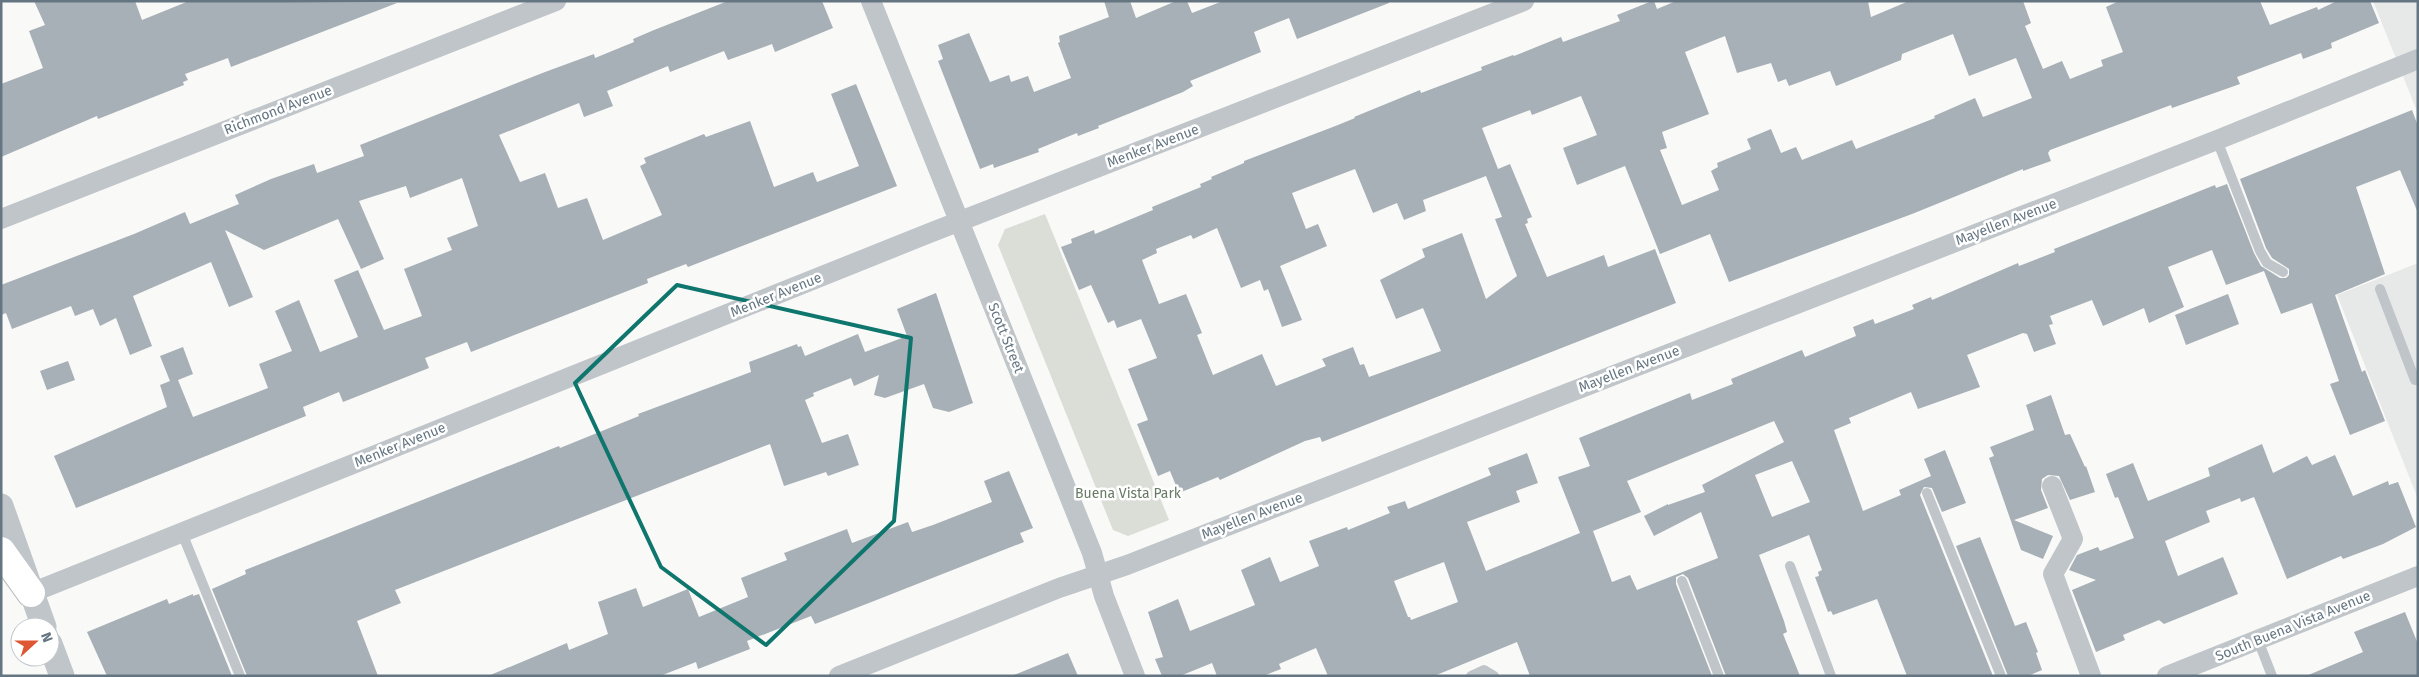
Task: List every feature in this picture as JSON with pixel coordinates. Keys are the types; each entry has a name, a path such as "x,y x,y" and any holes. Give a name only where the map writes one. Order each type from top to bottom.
{"highway":[{"path":"1,551 31,593"}],"street":[{"name":"Richmond Avenue","path":"1,219 556,1"},
{"name":"Scott Street","path":"871,1 1092,553 1098,575 1135,676"},
{"name":"Menker Avenue","path":"31,593 960,221 1524,1"},
{"name":"Mayellen Avenue","path":"839,676 1065,586 1098,575 2217,140 2418,59"},
{"path":"2052,486 2072,539 2053,574 2091,676"},
{"path":"1,506 40,617"},
{"name":"South Buena Vista Avenue","path":"2167,676 2418,576"}],"lane":[{"path":"2217,140 2260,251 2267,263 2283,272"},
{"path":"2380,289 2415,380 2418,379"},
{"path":"1927,493 2000,676"},
{"path":"182,533 240,676"},
{"path":"1790,566 1831,676"},
{"path":"1682,580 1719,676"},
{"path":"2258,640 2272,676"},
{"path":"1471,676 1484,670 1494,676"}],"highlighted area":[{"path":"677,285 911,338 894,521 766,645 661,567 575,383"}],"shaded area":[{"path":"2373,1 2418,1 2418,114 2405,81"},
{"path":"2418,263 2418,499 2337,295"}],"green space":[{"name":"Buena Vista Park","path":"1045,214 1169,520 1128,536 1113,530 998,245 1005,229"}],"building":[{"path":"34,1 135,1 142,20 189,1 397,3 231,67 228,58 185,74 188,80 183,82 184,85 98,119 97,116 1,157 1,84 43,68 29,31 45,25"},
{"path":"728,1 822,1 833,28 775,52 772,44 728,60 724,51 670,72 668,66 607,91 613,106 584,117 579,103 499,135 520,182 545,173 558,208 587,198 603,240 662,215 640,166 646,163 644,158 704,134 706,137 750,121 774,187 813,172 817,182 859,166 831,94 856,84 897,186 688,267 686,264 647,279 648,283 471,352 467,342 425,358 429,368 343,402 339,392 303,407 306,416 76,508 54,456 167,407 160,385 170,381 160,356 183,347 193,374 178,380 193,417 268,388 259,364 292,351 275,311 299,300 320,352 358,337 334,280 358,270 384,330 422,316 404,269 452,250 447,238 478,226 462,178 410,198 406,186 359,201 384,259 361,269 338,219 264,250 225,230 253,297 229,307 211,262 133,296 152,346 130,355 116,318 100,326 93,309 75,316 71,306 12,329 6,313 1,315 1,285 134,234 185,212 190,224 239,204 235,195 271,179 314,164 317,173 364,156 360,145 545,72 594,54 595,58 634,42 633,39 654,30"},
{"path":"1104,1 1130,1 1136,18 1176,1 1187,1 1192,13 1223,1 1389,1 1389,3 1297,39 1289,18 1254,32 1261,52 1190,81 1193,86 1183,92 1098,126 1099,128 1078,136 1077,133 1038,149 1039,152 994,168 993,164 980,169 938,61 943,59 938,45 969,33 990,82 1009,75 1011,82 1028,76 1034,92 1071,78 1058,43 1060,42 1059,36 1109,17"},
{"path":"1652,1 1654,1 1657,9 1676,1 1868,1 1871,17 1909,1 2023,1 2031,23 2025,26 2043,69 2062,61 2070,79 2103,66 2101,60 2123,52 2106,7 2119,1 2260,1 2270,25 2317,7 2318,10 2337,1 2370,1 2379,23 2331,43 2332,48 2303,59 2301,53 2237,77 2240,84 2172,108 2171,105 2050,150 2048,153 2051,161 2023,171 2023,169 1912,214 1729,282 1710,234 1660,254 1625,166 1577,185 1563,148 1597,135 1581,96 1532,115 1530,110 1482,128 1498,169 1510,164 1532,217 1527,219 1528,223 1525,224 1547,277 1604,255 1608,267 1655,249 1676,303 1322,442 1320,437 1305,441 1220,480 1218,477 1179,493 1170,471 1158,476 1137,424 1148,420 1128,369 1157,358 1141,319 1117,328 1114,320 1108,323 1091,285 1079,290 1061,247 1072,243 1071,239 1094,230 1095,234 1153,210 1152,207 1201,187 1200,184 1212,179 1211,177 1244,163 1244,161 1338,125 1420,90 1421,93 1482,70 1481,67 1561,37 1563,42 1620,21 1617,15","holes":["1953,34 1969,76 2016,58 2032,98 1983,117 1975,98 1934,116 1935,118 1856,149 1852,140 1802,160 1796,147 1781,153 1771,129 1747,139 1751,149 1717,163 1718,167 1711,171 1719,190 1682,205 1660,150 1667,148 1662,132 1709,114 1685,52 1725,36 1737,73 1771,63 1778,82 1786,79 1789,86 1830,71 1836,86 1901,60 1902,54","1355,169 1373,213 1397,203 1404,220 1426,211 1423,200 1486,176 1502,217 1495,219 1517,276 1486,299 1462,233 1422,249 1425,257 1380,280 1396,319 1423,308 1441,351 1369,377 1364,364 1360,365 1353,347 1322,359 1326,366 1276,386 1262,354 1213,375 1197,335 1202,333 1186,294 1159,304 1142,260 1157,253 1156,249 1191,235 1193,239 1217,228 1241,288 1260,280 1264,291 1268,289 1282,327 1302,320 1280,266 1327,246 1318,224 1306,229 1292,193"]},
{"path":"2412,110 2418,126 2418,213 2400,170 2356,187 2385,274 2335,295 2362,372 2365,370 2385,421 2350,435 2330,384 2339,381 2312,303 2281,314 2264,271 2226,285 2212,250 2168,267 2184,307 2149,323 2144,308 2103,326 2092,300 2050,316 2053,324 2049,325 2056,344 2034,352 2027,334 2023,333 1967,355 1980,387 1918,409 1911,392 1849,418 1851,423 1834,430 1863,511 1901,495 1899,490 1931,476 1924,459 1945,450 1966,503 1942,512 1932,488 1924,487 1920,495 1993,676 1907,676 1877,599 1833,615 1831,611 1828,612 1815,577 1819,576 1818,572 1822,570 1809,535 1759,555 1784,621 1787,632 1783,634 1800,676 1726,676 1688,578 1683,574 1676,577 1676,584 1712,676 1530,676 1517,642 1434,676 1328,676 1316,648 1279,664 1281,669 1263,676 1217,676 1212,663 1180,676 1162,676 1155,659 1163,657 1148,612 1178,599 1190,631 1255,605 1241,570 1270,557 1280,582 1319,566 1309,541 1347,527 1348,530 1390,513 1387,507 1405,501 1408,509 1491,475 1488,468 1527,453 1538,483 1516,491 1520,502 1467,522 1486,571 1580,533 1558,477 1590,466 1579,438 1690,393 1692,400 1733,384 1731,379 1802,350 1805,357 1856,336 1853,327 1873,319 1875,324 1914,309 1912,305 1931,297 1932,300 2018,263 2019,266 2055,252 2054,249 2215,185 2216,188 2227,184 2261,266 2280,278 2286,278 2289,275 2289,269 2272,258 2266,248 2240,179","holes":["1774,421 1784,442 1702,485 1705,492 1668,504 1644,516 1654,536 1701,512 1718,558 1637,590 1630,575 1612,582 1593,531 1641,512 1627,481","1792,461 1810,502 1772,517 1755,475","1444,562 1458,602 1411,620 1408,617 1394,581"]},
{"path":"936,293 973,403 949,412 933,408 924,384 885,398 874,395 879,375 854,386 851,378 813,393 814,396 805,400 822,443 848,434 859,465 828,476 826,472 784,486 770,444 395,590 401,603 357,621 378,676 247,676 212,589 246,574 245,570 559,446 560,448 639,416 638,414 751,372 749,362 797,344 798,347 801,346 805,356 858,334 865,352 907,336 897,309"},
{"path":"2228,294 2239,324 2186,345 2175,315"},
{"path":"68,361 75,380 47,390 40,371"},
{"path":"2051,395 2065,435 2070,434 2086,466 2095,492 2070,500 2059,476 2048,475 2042,479 2041,490 2048,508 2014,520 2053,536 2043,559 2021,550 1989,458 1994,456 1990,447 2034,430 2026,405"},
{"path":"2262,444 2273,473 2307,456 2312,465 2335,455 2353,496 2388,481 2389,485 2398,482 2416,527 2383,544 2343,559 2341,556 2287,579 2254,497 2241,502 2240,498 2206,511 2210,522 2165,541 2178,576 2223,557 2238,594 2164,624 2159,620 2123,635 2125,640 2096,652 2072,590 2096,580 2069,570 2077,555 2098,547 2100,551 2134,538 2118,497 2115,498 2106,474 2133,463 2148,501 2210,476 2208,468"},
{"path":"1009,471 1033,528 1020,533 1024,542 815,624 811,616 747,641 750,649 698,669 696,662 660,676 488,676 567,643 569,650 608,634 598,602 636,588 643,607 688,589 699,617 748,597 741,578 787,560 784,553 847,529 852,543 908,522 912,532 933,525 992,502 984,481"},
{"path":"1980,537 2015,626 2026,622 2038,652 2036,653 2042,670 2028,676 2008,676 1956,546"},
{"path":"193,594 193,596 199,594 232,676 107,676 87,632 167,599 169,604"},
{"path":"2405,612 2418,644 2418,676 2306,676 2363,652 2354,632"},
{"path":"1068,653 1078,676 1014,676 1014,675"}]}
